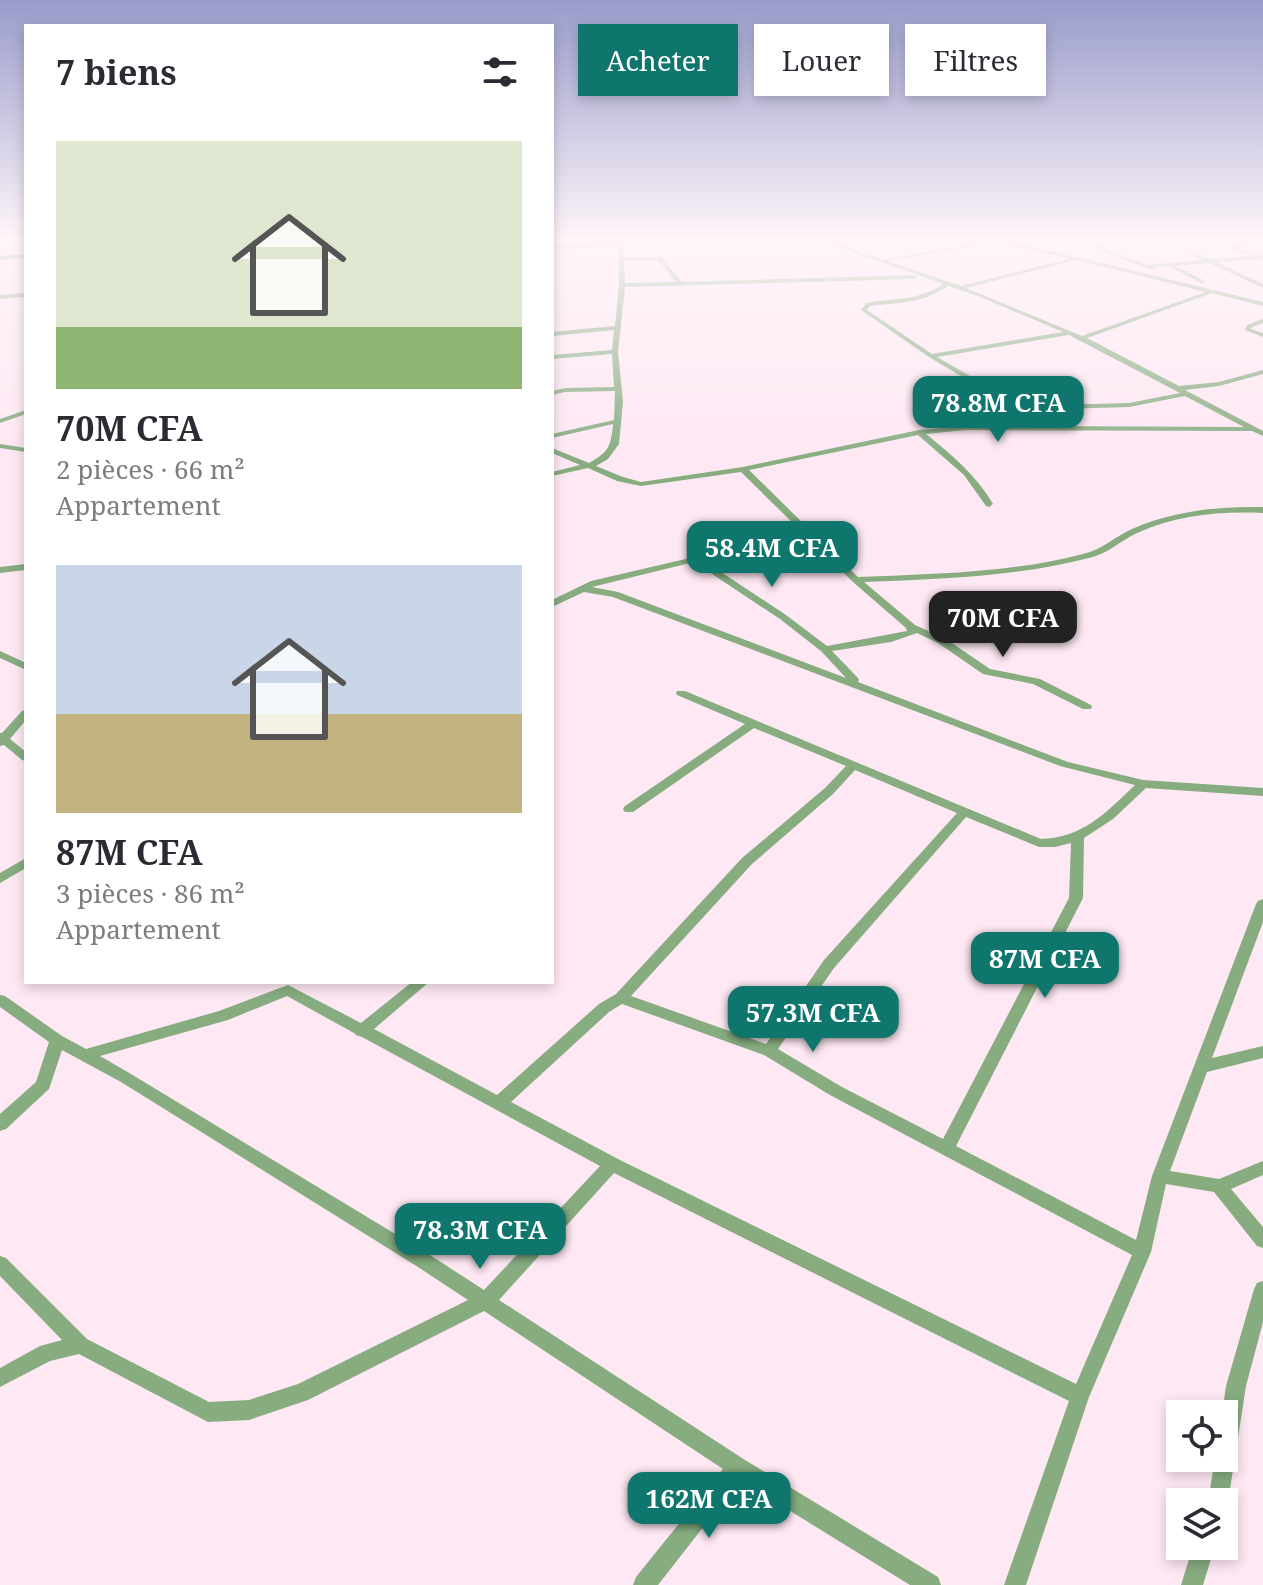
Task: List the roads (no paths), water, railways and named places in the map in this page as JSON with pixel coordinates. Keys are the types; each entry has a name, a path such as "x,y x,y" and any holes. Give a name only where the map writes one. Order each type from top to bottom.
{"street":[{"path":"554,474 591,465 605,457 615,444 618,421 615,352 619,313"},
{"path":"868,313 931,356 1021,408 1034,423 1032,428"},
{"path":"1021,313 1082,338 1263,434"},
{"path":"1082,338 1153,313"},
{"path":"1263,321 1249,326 1248,330 1263,335"},
{"path":"554,334 617,328"},
{"path":"931,356 1070,333"},
{"path":"554,357 615,352"},
{"path":"1021,408 1129,405 1263,372"},
{"path":"554,393 616,389"},
{"path":"0,421 24,413"},
{"path":"554,436 618,421"},
{"path":"554,451 620,479 641,484 743,469 919,432 966,428 1253,429"},
{"path":"919,432 961,465 989,504"},
{"path":"0,446 24,450"},
{"path":"743,469 856,580 911,627 942,641 987,672 1036,681 1087,707"},
{"path":"856,580 1030,568 1091,556 1112,547 1136,530 1194,513 1212,509 1263,510"},
{"path":"554,603 610,579 808,533"},
{"path":"697,560 825,649 856,682"},
{"path":"0,570 24,567"},
{"path":"610,579 615,594"},
{"path":"584,589 615,594 856,682 1064,764 1143,784 1263,792"},
{"path":"825,649 842,643 902,637 912,633 911,627"},
{"path":"0,654 24,666"},
{"path":"681,693 1039,843 1054,844 1078,837 1101,824 1143,784"},
{"path":"24,715 2,739 24,756"},
{"path":"629,809 752,724"},
{"path":"499,1103 604,1008 621,998 747,861 829,791 853,765"},
{"path":"769,1051 829,964 965,811"},
{"path":"947,1147 1076,898 1078,837"},
{"path":"0,879 24,863"},
{"path":"1015,1585 1080,1396 1142,1252 1160,1176 1263,904"},
{"path":"361,1031 420,984"},
{"path":"84,1055 223,1016 283,986 361,1031 612,1164 1080,1396"},
{"path":"621,998 769,1051 836,1091 1142,1252"},
{"path":"2,1005 487,1300 574,1362 930,1585"},
{"path":"0,1124 43,1085 57,1040"},
{"path":"1201,1067 1263,1052"},
{"path":"0,1264 80,1345 208,1412 249,1410 301,1393 487,1300 612,1164"},
{"path":"1160,1176 1219,1186 1263,1168"},
{"path":"1219,1186 1263,1240"},
{"path":"1220,1488 1236,1386 1263,1289"},
{"path":"0,1378 47,1353 80,1345"},
{"path":"644,1585 738,1467"},
{"path":"1192,1585 1200,1560"}]}
